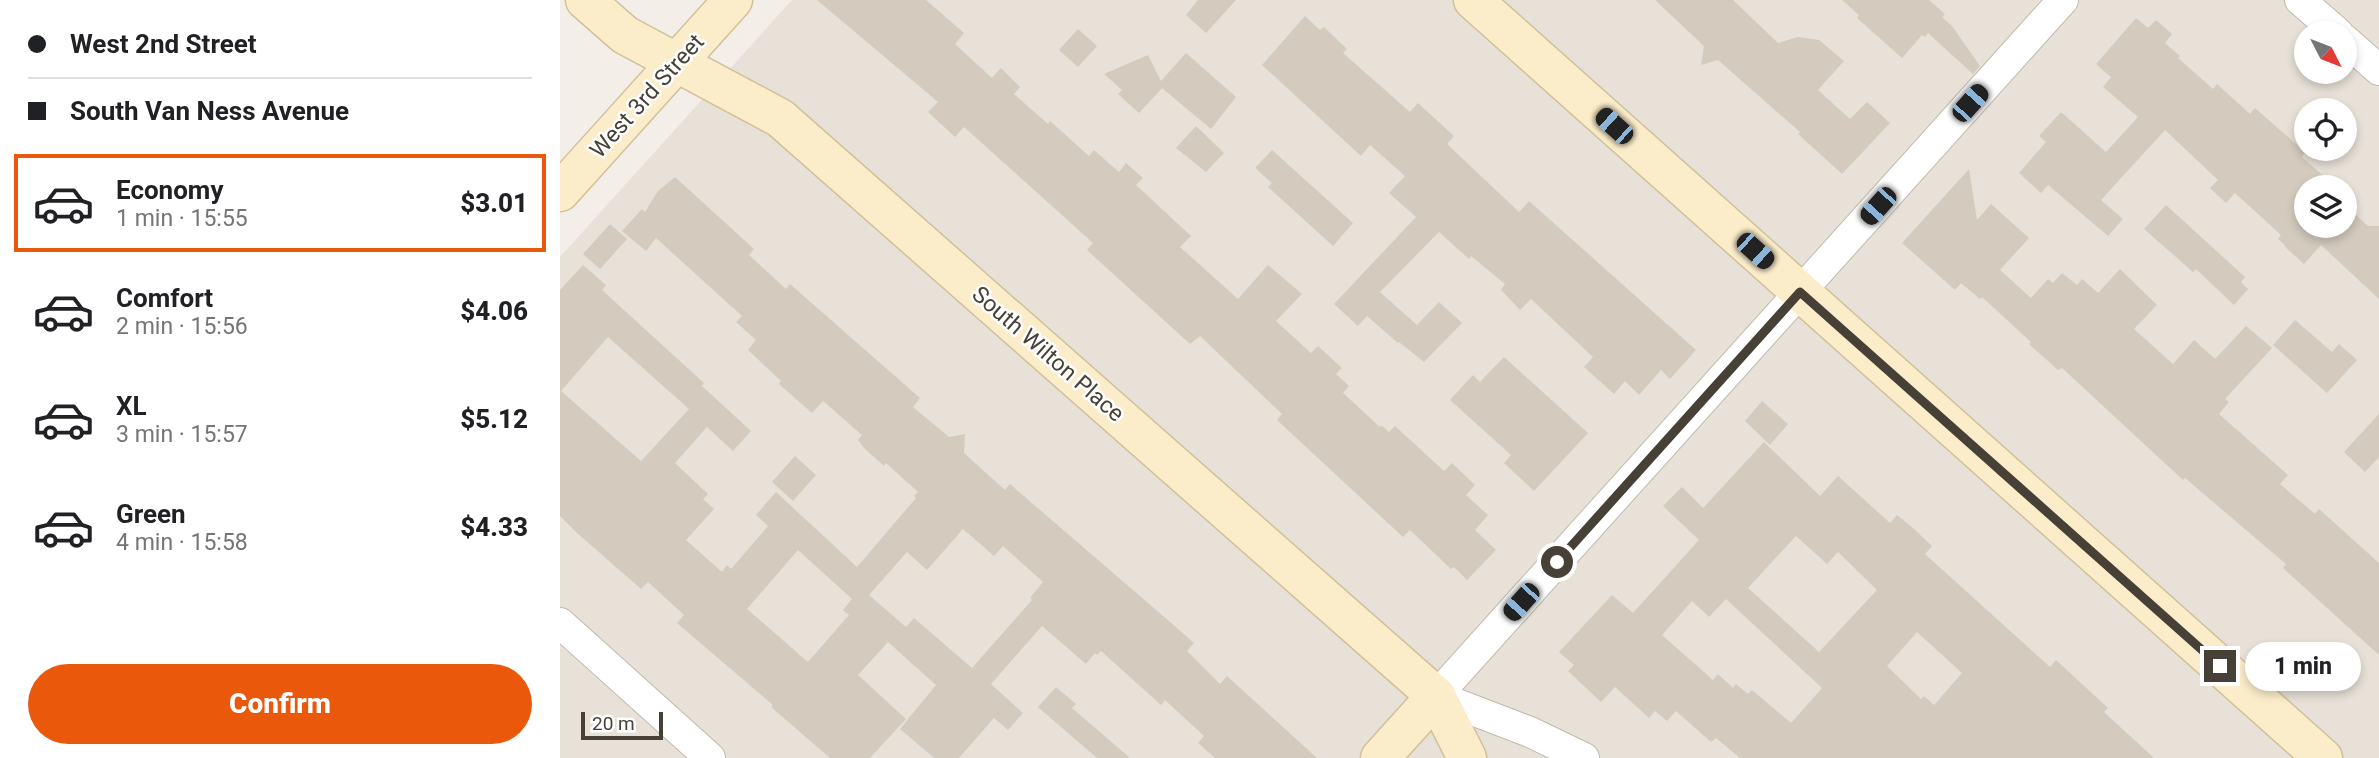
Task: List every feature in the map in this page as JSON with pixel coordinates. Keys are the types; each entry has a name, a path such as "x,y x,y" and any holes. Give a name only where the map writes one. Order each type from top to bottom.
{"main road":[{"name":"South Wilton Place","path":"585,0 625,35 780,117 1436,696 1467,758"},
{"name":"West 3rd Street","path":"560,191 733,0"},
{"path":"1473,0 2323,758"},
{"path":"1380,758 1436,696"}],"street":[{"path":"1571,757 1530,732 1436,696 2063,0"},
{"path":"2300,0 2324,21"},
{"path":"2357,51 2379,70"},
{"path":"560,623 710,758"}],"shaded area":[{"path":"792,0 2379,0 2379,758 560,758 560,257"}],"building":[{"path":"817,0 926,0 964,33 955,44 992,78 1001,68 1020,87 1014,94 1048,124 1050,121 1089,156 1094,150 1119,172 1126,163 1143,178 1136,185 1191,236 1180,247 1238,299 1268,265 1302,294 1276,321 1311,353 1318,346 1342,368 1336,374 1349,386 1343,393 1380,427 1381,425 1389,432 1395,426 1444,471 1452,463 1475,485 1466,495 1488,515 1475,530 1496,550 1467,580 1454,567 1451,569 1410,530 1403,537 1277,420 1282,414 1200,336 1190,344 1087,250 1093,243 964,127 955,137 928,112 938,102"},
{"path":"1198,0 1236,0 1206,33 1186,15"},
{"path":"1655,0 1733,0 1778,43 1798,37 1819,40 1844,61 1818,90 1850,119 1867,102 1890,123 1842,174 1798,134 1800,132 1718,60 1701,65 1704,46"},
{"path":"1842,0 1929,0 1945,14 1942,17 1952,26 1980,66 1973,74 1928,33 1925,37 1922,35 1902,58 1857,18 1859,15"},
{"path":"1305,16 1320,30 1324,27 1347,49 1343,53 1410,112 1418,103 1454,136 1447,144 1519,212 1529,201 1696,350 1670,379 1661,370 1639,395 1625,381 1614,394 1584,367 1593,357 1531,299 1520,310 1501,290 1505,284 1471,256 1469,259 1439,232 1380,292 1417,325 1439,302 1462,323 1424,362 1367,316 1358,326 1334,304 1416,217 1389,193 1405,176 1370,145 1361,156 1262,65"},
{"path":"2136,18 2148,28 2156,20 2172,34 2165,43 2180,56 2178,58 2213,89 2217,84 2250,114 2255,108 2294,142 2294,161 2307,161 2322,175 2294,175 2294,238 2357,238 2357,216 2368,226 2379,226 2379,299 2321,245 2304,264 2278,239 2281,235 2235,193 2226,203 2210,188 2218,180 2165,130 2101,200 2123,219 2108,236 2048,185 2041,193 2019,173 2046,142 2039,136 2061,112 2106,152 2138,117 2103,87 2111,77 2096,64"},
{"path":"1078,29 1097,46 1078,67 1059,50"},
{"path":"1186,53 1236,97 1211,129 1162,88 1139,113 1118,94 1122,90 1104,74 1148,55 1161,81"},
{"path":"1196,126 1224,153 1206,172 1176,148"},
{"path":"1272,150 1353,223 1333,246 1268,187 1272,183 1255,168"},
{"path":"1969,169 1977,220 1991,204 2029,238 2000,270 2031,298 2048,279 2053,283 2062,273 2077,285 2082,279 2098,293 2120,269 2157,305 2134,329 2173,364 2194,340 2215,359 2246,326 2272,348 2225,399 2229,402 2219,414 2288,475 2280,484 2315,514 2319,509 2379,563 2379,655 2283,568 2286,564 2185,478 2183,480 2062,368 2058,370 2029,344 2031,342 1982,297 1980,299 1961,283 1955,290 1902,243"},
{"path":"675,177 754,249 749,255 786,289 790,284 920,398 913,407 949,437 965,434 964,453 1005,490 1010,484 1194,643 1187,651 1220,684 1227,676 1317,758 1215,758 1198,743 1204,736 1165,700 1161,705 1101,651 1097,655 1095,653 1086,664 1042,626 991,684 1023,713 1008,730 994,718 959,758 934,758 900,729 936,685 888,642 858,675 906,719 870,758 830,758 677,623 684,615 648,582 641,589 560,516 560,290 583,265 606,285 602,290 704,383 702,386 751,431 733,451 707,427 675,463 708,494 703,499 714,509 686,540 722,572 727,565 731,569 768,526 756,515 776,492 857,567 916,498 914,496 918,492 886,463 884,466 864,448 858,440 862,435 823,401 812,413 779,384 781,381 748,350 756,340 736,322 742,316 656,238 646,251 622,231 642,209 645,212 658,191","holes":["608,337 689,409 641,461 561,391","963,529 994,556 1003,546 1043,582 1030,598 1032,600 972,668 914,618 906,627 869,595 907,552 927,570","798,550 852,599 843,610 849,615 808,662 747,609"]},
{"path":"2166,205 2245,277 2241,282 2248,289 2234,305 2196,269 2193,272 2144,229"},
{"path":"610,224 627,239 600,269 583,254"},
{"path":"2295,320 2332,352 2339,344 2357,360 2327,393 2273,345"},
{"path":"1504,357 1588,433 1534,491 1504,463 1511,455 1450,400 1473,375 1480,382"},
{"path":"1762,401 1788,424 1770,445 1745,421"},
{"path":"2379,414 2379,457 2365,472 2344,452"},
{"path":"1764,442 1820,496 1838,476 1890,523 1897,515 1914,529 1932,546 1925,554 2050,667 2056,660 2108,708 2104,712 2154,758 1740,758 1716,738 1711,742 1676,711 1667,721 1655,711 1649,718 1615,687 1601,702 1568,671 1574,665 1559,652 1612,595 1633,613 1699,540 1663,506 1682,487 1703,508","holes":["1796,536 1827,564 1838,552 1877,590 1819,652 1748,588","1726,599 1822,688 1791,723 1752,690 1748,694 1736,684 1733,688 1718,674 1713,680 1662,635 1692,601 1709,617","1917,632 1962,673 1934,705 1924,696 1921,699 1887,666"]},
{"path":"795,456 816,475 793,501 772,482"},
{"path":"1056,687 1076,704 1072,708 1130,758 1097,758 1038,707"}],"route":[{"path":"1557,562 1800,292 2220,666"}]}
